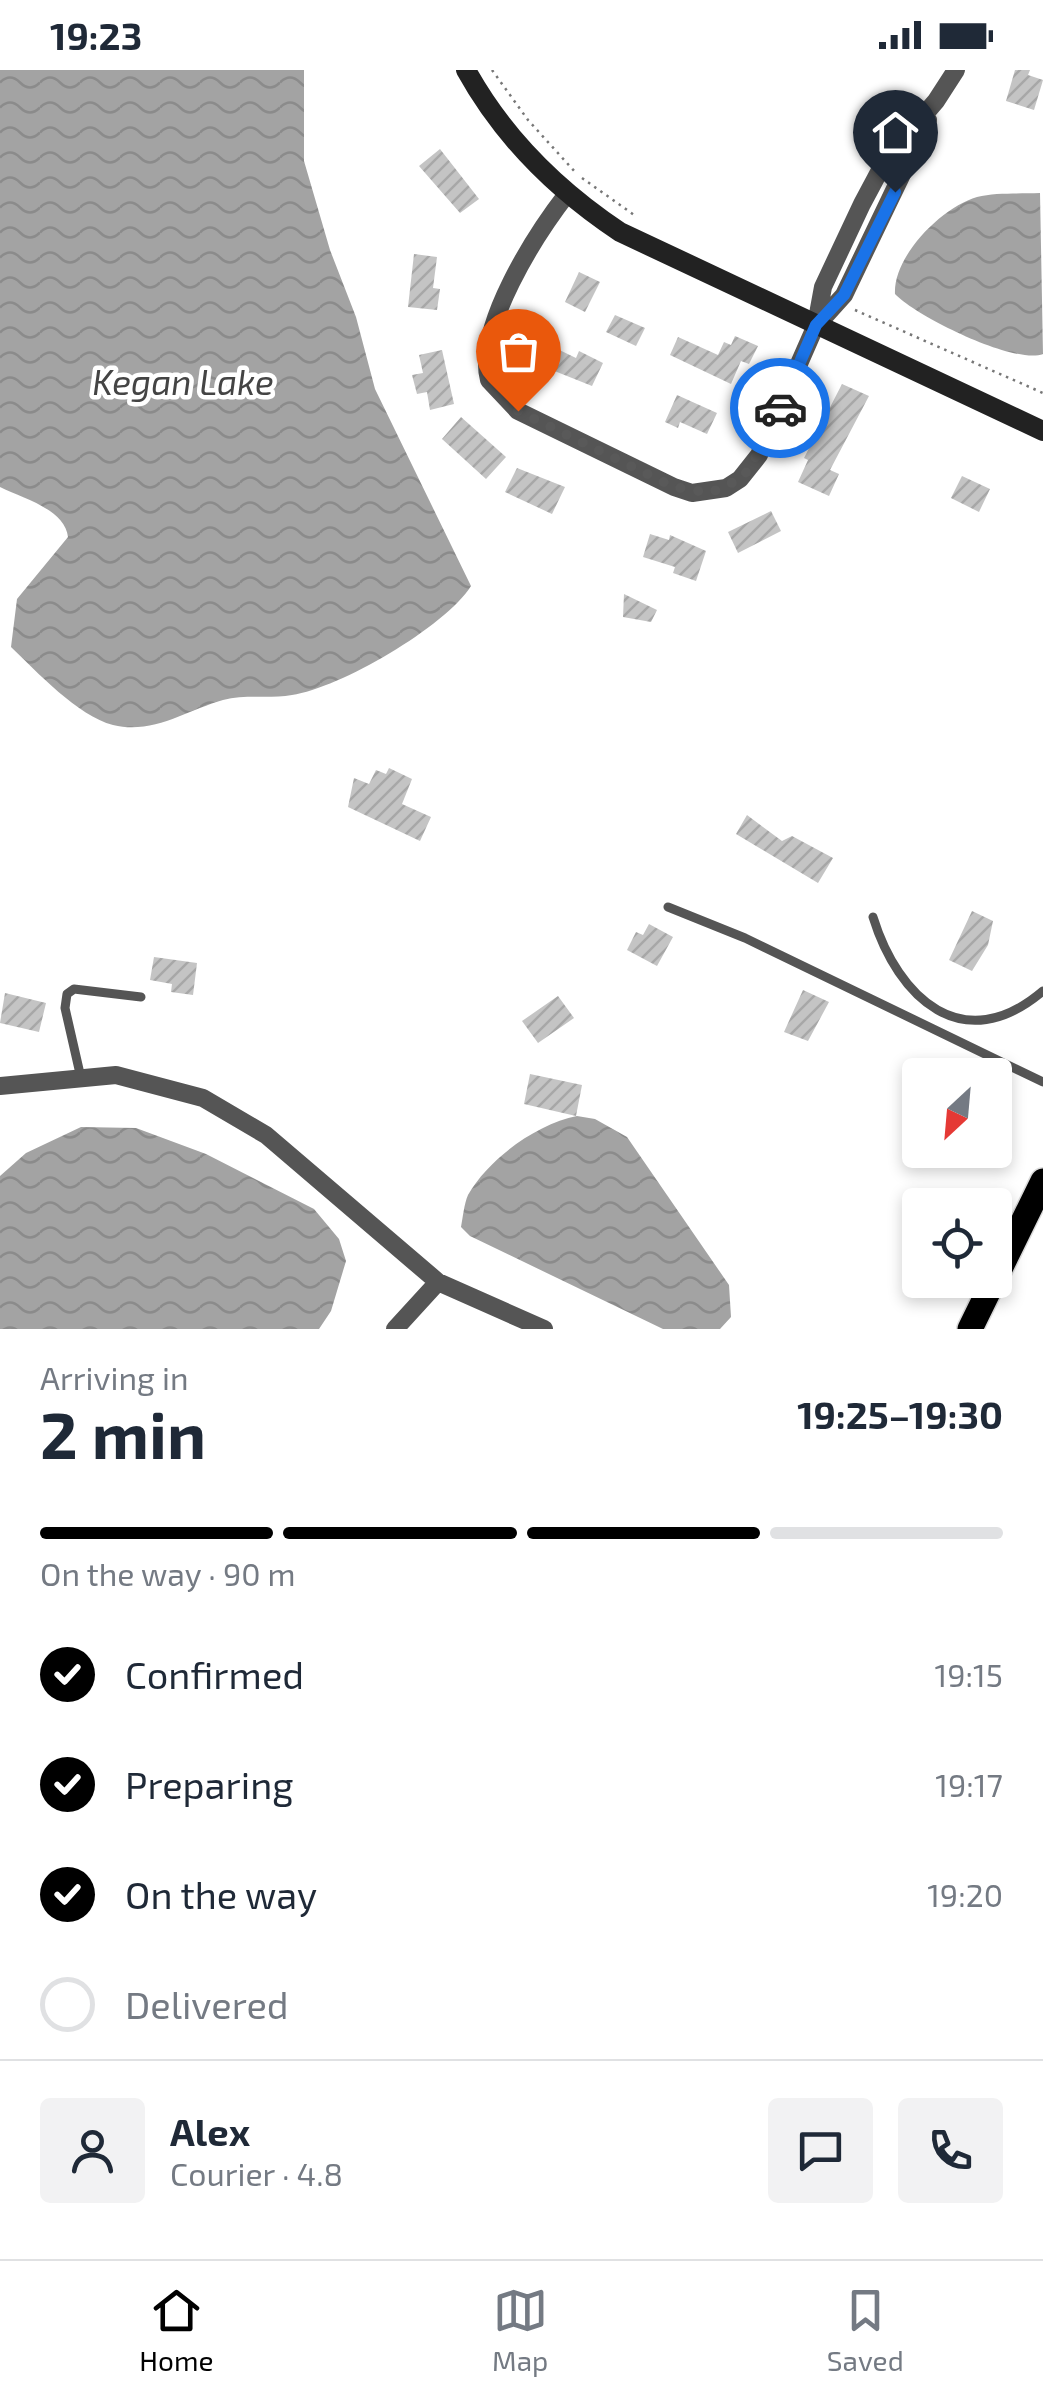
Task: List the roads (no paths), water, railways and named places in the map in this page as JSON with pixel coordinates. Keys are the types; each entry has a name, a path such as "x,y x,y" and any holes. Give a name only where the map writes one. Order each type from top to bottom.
{"main road":[{"path":"1012,1244 1043,1181"},
{"path":"970,1329 986,1298"}],"street":[{"path":"466,70 505,129 567,194 656,252 1043,430"},
{"path":"567,194 534,236 489,339 489,380 518,411 674,487 710,493 740,479 759,455 816,325 823,287 886,159 936,101 956,70"},
{"path":"816,325 836,304 906,170 936,101"},
{"path":"0,1086 116,1074 203,1098 266,1135 438,1282 544,1329"},
{"path":"395,1329 438,1282"}],"lane":[{"path":"668,908 745,938 1043,1082"},
{"path":"874,916 885,954 907,987 929,1007 951,1016 988,1019 1016,1010 1043,991"},
{"path":"81,1078 65,1008 67,994 74,989 142,998"}],"water":[{"name":"Kegan Lake","path":"0,70 304,70 304,161 330,250 356,317 375,389 471,586 416,637 363,668 312,690 223,700 142,727 113,725 86,712 58,692 11,647 17,599 68,537 65,527 51,512 0,487"},
{"path":"1040,193 1043,354 1011,352 967,337 923,315 895,294 902,264 911,249 949,211 984,195"},
{"path":"577,1116 595,1119 627,1137 729,1285 731,1317 720,1329 663,1329 470,1236 461,1227 468,1195 488,1168 530,1135"},
{"path":"81,1127 136,1128 206,1154 314,1209 339,1239 346,1261 331,1311 319,1329 0,1329 0,1176 26,1153"}]}
